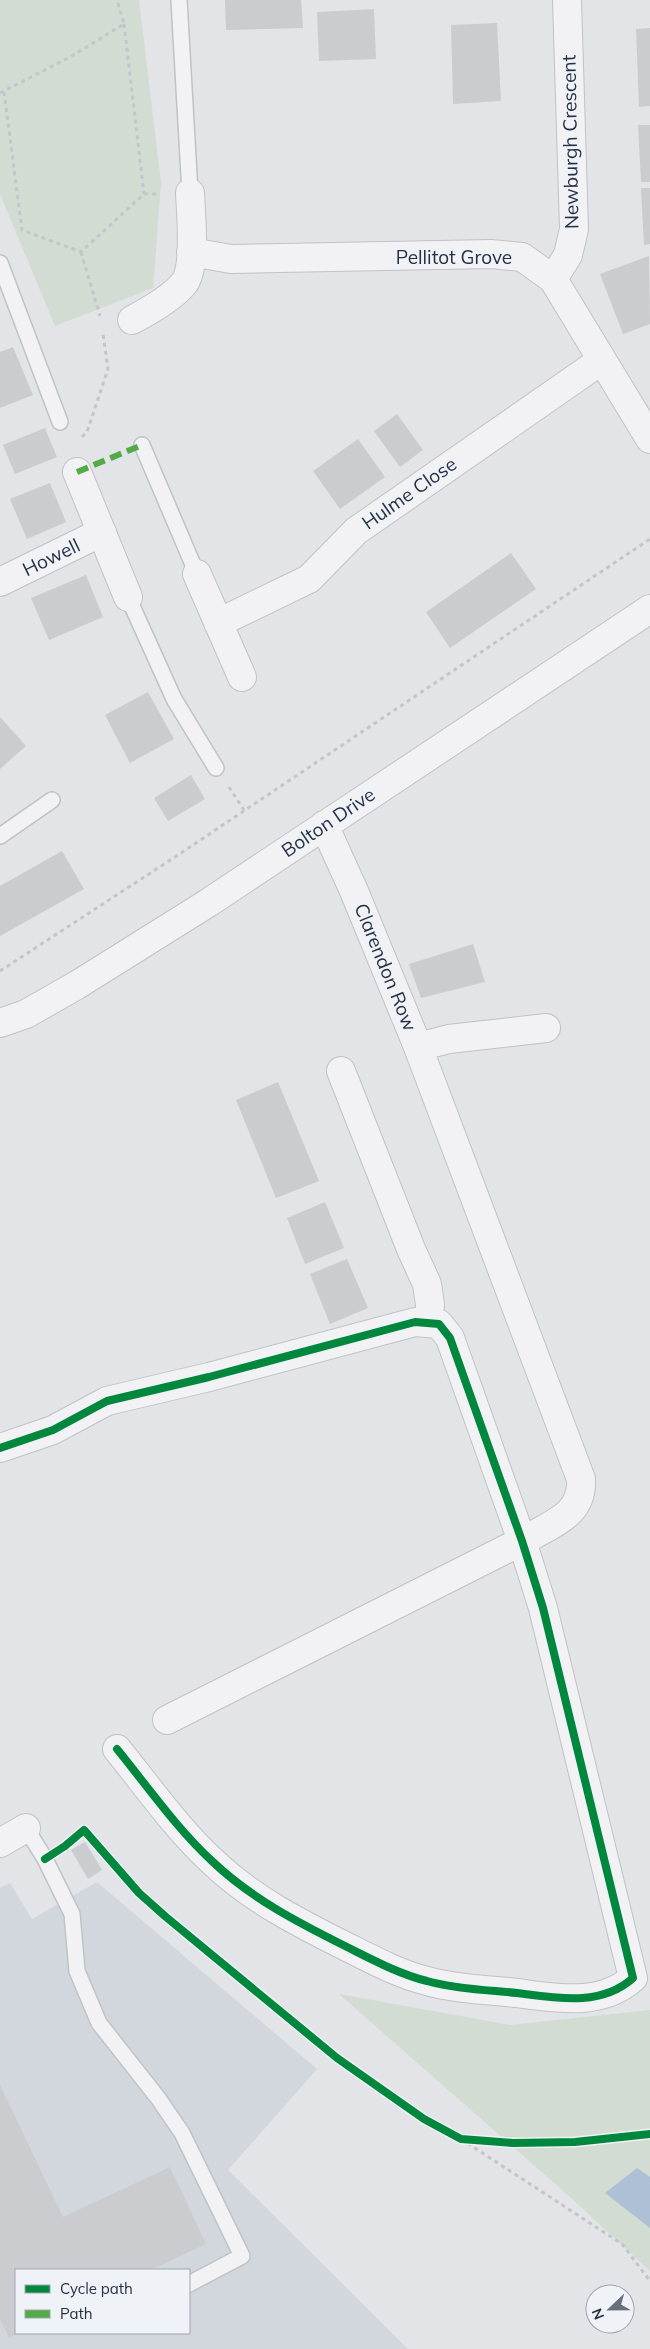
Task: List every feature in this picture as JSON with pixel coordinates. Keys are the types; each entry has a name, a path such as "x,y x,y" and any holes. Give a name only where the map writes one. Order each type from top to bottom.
{"street":[{"name":"Newburgh Crescent","path":"554,279 568,255 574,230 567,0"},
{"path":"132,320 156,307 185,281 192,252 190,193"},
{"name":"Pellitot Grove","path":"192,252 231,258 491,254 522,257 554,279 650,439"},
{"name":"Hulme Close","path":"218,623 309,579 356,530 602,360"},
{"name":"Howell","path":"78,472 128,598"},
{"name":"Howell","path":"0,582 102,532"},
{"path":"196,574 242,678"},
{"name":"Bolton Drive","path":"0,1023 26,1014 77,985 208,903 650,610"},
{"name":"Clarendon Row","path":"324,825 354,891 418,1047 448,1039 546,1028"},
{"path":"166,1720 522,1541 564,1517 577,1506 582,1488 581,1479 418,1047"},
{"path":"341,1071 411,1249 427,1284 430,1305 429,1322"},
{"path":"0,1448 53,1430 107,1401 209,1377 388,1328 415,1322 439,1324 450,1338 522,1541 543,1608 633,1978 622,1988 604,1995 566,2000 428,1982 390,1968 301,1924 255,1896 232,1879 196,1845 117,1750"},
{"path":"0,1843 26,1828"}],"lane":[{"path":"178,0 190,193"},
{"path":"0,263 60,422"},
{"path":"142,445 196,574"},
{"path":"128,598 174,699 216,768"},
{"path":"0,836 52,800"},
{"path":"26,1828 45,1859 72,1914 77,1971 99,2023 158,2098 182,2133 242,2256 190,2283"}],"path":[{"path":"117,0 124,24 144,194"},
{"path":"81,252 22,230 2,93 72,56 124,24"},
{"path":"81,252 144,194 190,193"},
{"path":"81,252 101,324"},
{"path":"81,438 87,432 108,369 102,333"},
{"path":"0,970 178,855 650,539"},
{"path":"461,2139 622,2244 650,2281"}],"shaded area":[{"path":"0,0 139,0 161,183 153,288 55,326 0,194"},
{"path":"97,1882 317,2069 228,2170 408,2349 0,2349 0,1888 10,1883 32,1919"},
{"path":"339,1994 510,2025 650,2010 650,2271 570,2197"}],"water":[{"path":"637,2168 650,2177 650,2228 605,2193"}],"building":[{"path":"225,0 301,0 303,28 226,30"},
{"path":"374,9 376,59 319,61 317,12"},
{"path":"497,23 501,101 453,104 451,25"},
{"path":"650,28 650,106 639,107 636,29"},
{"path":"638,125 650,125 650,182 641,182"},
{"path":"641,188 650,188 650,244 644,245"},
{"path":"649,256 650,324 623,334 600,274"},
{"path":"13,347 33,395 0,408 0,352"},
{"path":"397,414 423,450 400,467 374,431"},
{"path":"45,428 57,457 15,474 3,445"},
{"path":"358,439 385,477 340,509 313,471"},
{"path":"50,483 66,522 27,539 10,499"},
{"path":"511,553 536,589 450,648 426,612"},
{"path":"86,575 103,617 49,640 31,598"},
{"path":"148,692 174,739 130,763 105,715"},
{"path":"0,717 26,746 0,769"},
{"path":"191,775 205,799 168,821 154,798"},
{"path":"62,851 84,889 0,936 0,886"},
{"path":"473,944 485,982 421,998 409,964"},
{"path":"278,1082 319,1181 276,1198 236,1100"},
{"path":"325,1202 344,1248 305,1264 287,1218"},
{"path":"347,1259 368,1308 330,1324 310,1274"},
{"path":"85,1842 102,1870 88,1879 71,1850"},
{"path":"0,2085 63,2217 170,2167 206,2244 152,2269 15,2269 16,2334 9,2338 0,2319"}],"marked path":[{"path":"77,472 142,445"}],"cycle path":[{"path":"0,1448 53,1430 107,1401 209,1377 415,1322 439,1324 450,1338 522,1541 543,1608 633,1978 620,1987 593,1997 562,1998 449,1986 406,1975 329,1938 244,1888 213,1862 187,1836 117,1749"},
{"path":"45,1859 65,1846 84,1830 139,1893 337,2058 424,2119 461,2139 513,2143 575,2142 650,2134"}]}
